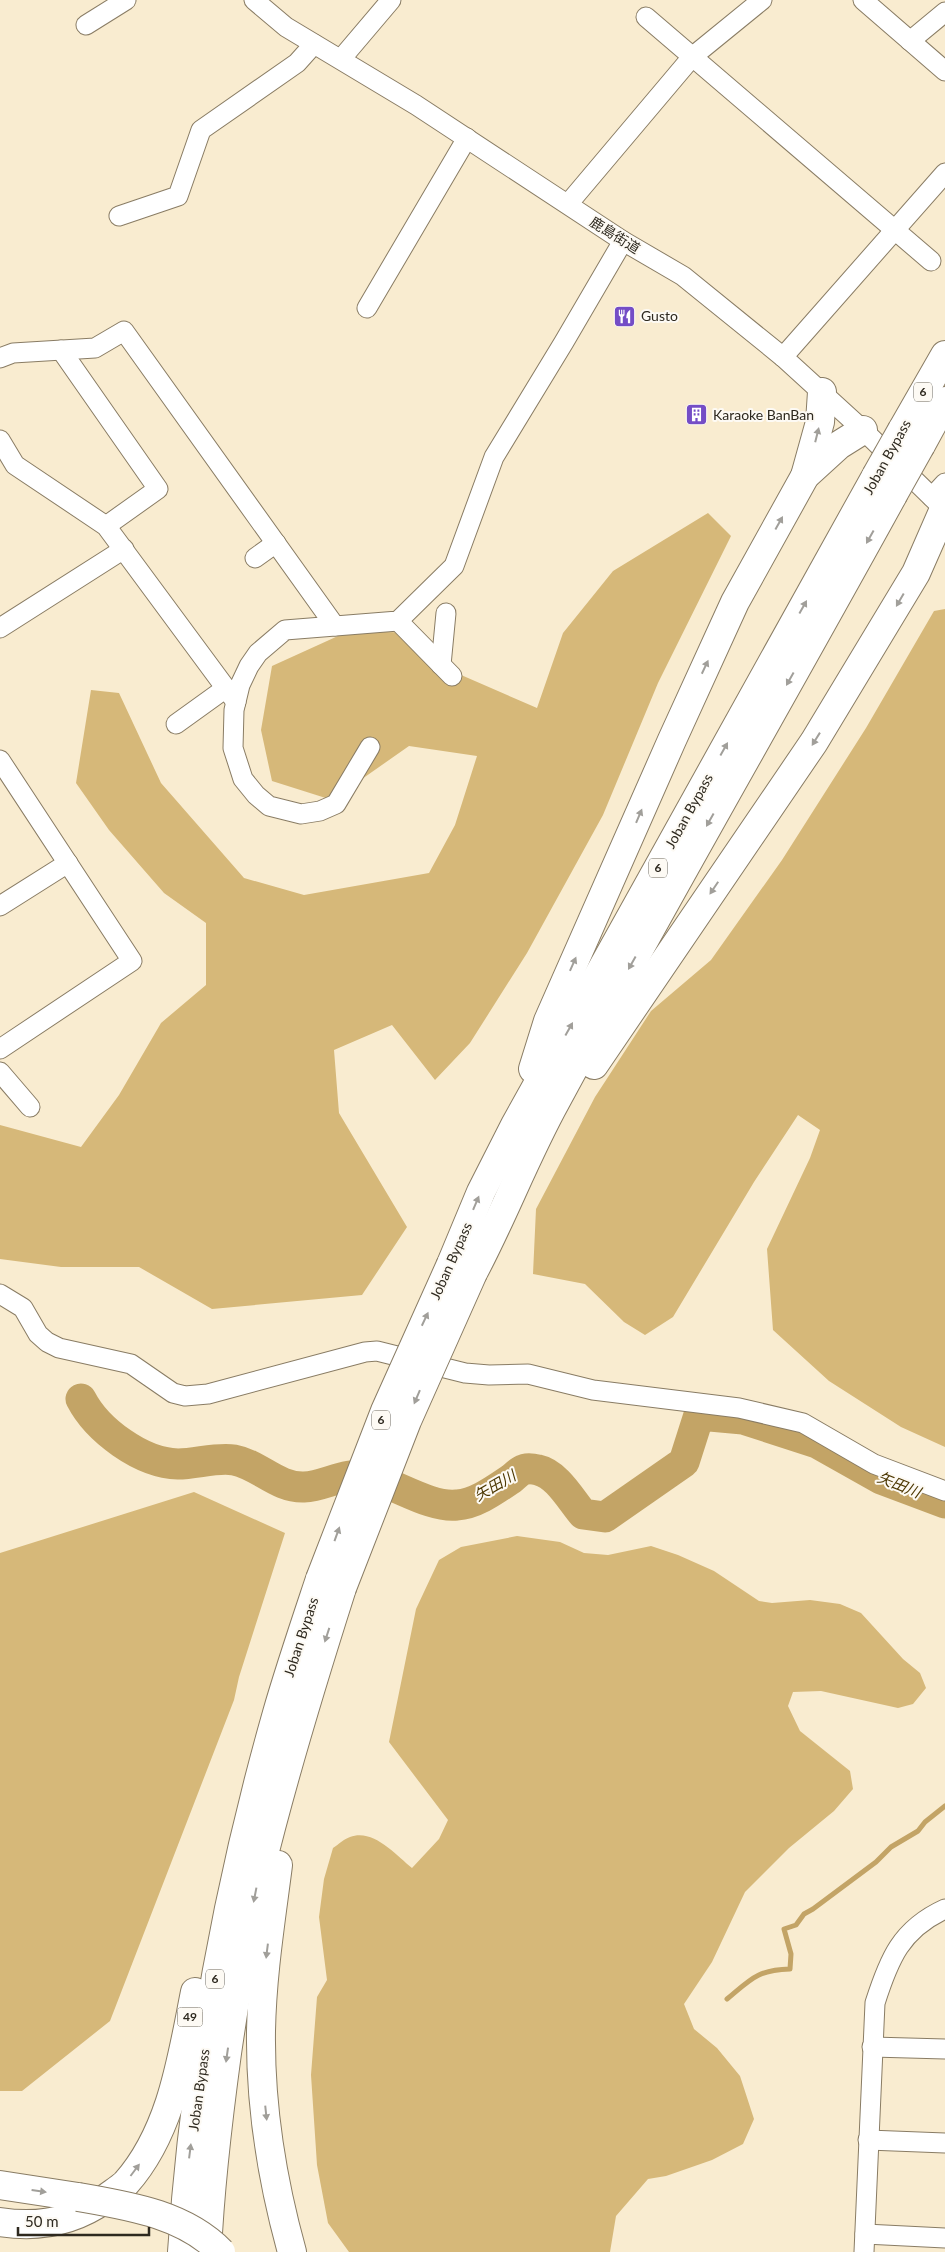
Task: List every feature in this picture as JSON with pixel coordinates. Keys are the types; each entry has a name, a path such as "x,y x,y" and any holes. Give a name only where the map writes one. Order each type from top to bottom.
{"highway":[{"name":"Joban Bypass","path":"462,1268 488,1245 521,1170 554,1103 680,874 911,437 945,354"},
{"path":"515,1125 548,1021 672,740 735,602 805,476 820,422 822,392"},
{"name":"Joban Bypass","path":"911,437 945,401"},
{"path":"805,476 839,445 863,430"},
{"name":"Joban Bypass","path":"182,2252 190,2156 217,1966 243,1843 290,1712 385,1411 462,1268 481,1192 515,1125 885,486"},
{"path":"488,1245 533,1179 553,1136 599,1056 814,742 916,573 942,500"},
{"path":"916,573 945,559"},
{"name":"Joban Bypass","path":"207,2252 210,2192 236,1992 290,1712"},
{"path":"290,1712 279,1862 266,1962 262,2030 263,2088 271,2158 292,2252"},
{"name":"49","path":"0,2222 17,2224 57,2222 90,2210 125,2184 152,2148 170,2102 201,1964 235,1842 290,1712"},
{"path":"0,2185 78,2197 152,2212 187,2226 209,2240 221,2252"}],"street":[{"path":"86,25 126,0"},
{"name":"鹿島街道","path":"254,0 286,27 467,138 623,241 683,276 783,357 942,500"},
{"path":"341,59 391,0"},
{"path":"568,204 692,57 762,0"},
{"path":"863,0 945,71"},
{"path":"910,41 945,12"},
{"path":"646,17 931,261"},
{"path":"119,216 178,196 201,130 297,63 314,44"},
{"path":"367,308 467,138"},
{"path":"783,357 945,174"},
{"path":"176,724 231,695 240,685 258,653 274,637 285,630 398,620 454,566 494,457 623,241"},
{"path":"0,358 13,354 95,348 124,331 335,626"},
{"path":"61,350 158,489 106,526"},
{"path":"0,440 15,465 106,526 124,548 231,695 232,731 237,763 243,779 256,795 269,806 301,814 320,811 336,804 370,747"},
{"path":"255,558 276,543"},
{"path":"2,623 124,548"},
{"path":"398,620 446,671 446,613"},
{"path":"0,761 132,961 0,1049"},
{"path":"0,906 68,863"},
{"path":"0,1072 30,1106"},
{"path":"0,1294 23,1308 38,1334 47,1342 59,1348 131,1364 164,1388 185,1396 208,1394 365,1352 377,1351 465,1373 497,1376 528,1374 593,1390 739,1408 803,1423 874,1464 945,1491"},
{"path":"945,1909 931,1915 910,1933 887,1966 875,2003 864,2243 945,2238"},
{"path":"872,2047 945,2050"},
{"path":"868,2140 945,2143"}],"shaded area":[{"path":"708,513 731,536 658,683 603,815 527,953 470,1043 435,1080 392,1025 334,1050 339,1113 407,1227 362,1295 212,1309 139,1267 61,1267 0,1259 0,1125 81,1147 119,1095 161,1023 206,985 206,923 164,893 109,830 76,783 91,690 119,693 161,783 244,878 304,895 429,873 455,825 477,756 409,746 332,800 272,781 261,730 272,666 349,631 422,633 445,668 537,708 563,633 613,571"},
{"path":"945,609 945,1447 901,1427 829,1381 773,1330 767,1249 810,1158 820,1130 798,1115 754,1182 673,1317 645,1335 624,1322 585,1284 533,1274 536,1209 595,1097 651,1011 711,960 782,860 866,728 934,611"},
{"path":"194,1492 285,1533 239,1677 234,1700 110,2021 22,2091 0,2091 0,1553"},
{"path":"517,1536 560,1542 584,1553 608,1555 651,1546 678,1555 714,1571 759,1601 772,1603 810,1600 840,1604 861,1613 903,1659 920,1673 926,1688 913,1704 898,1708 821,1691 793,1692 788,1706 800,1731 850,1771 853,1789 834,1811 789,1848 745,1892 712,1962 684,2004 694,2029 717,2048 740,2076 754,2119 743,2144 712,2160 666,2176 648,2179 616,2216 610,2252 349,2252 328,2223 317,2165 311,2075 317,1997 327,1980 319,1917 324,1879 333,1848 350,1837 359,1835 376,1839 412,1868 439,1839 448,1820 389,1742 416,1609 439,1560 461,1547"}],"waterway":[{"name":"矢田川","path":"81,1399 88,1411 109,1433 122,1443 149,1458 178,1464 221,1459 234,1460 252,1466 285,1484 304,1487 344,1477 367,1477 435,1503 446,1505 471,1502 499,1487 521,1471 532,1469 545,1472 557,1482 583,1514 605,1517 684,1462 699,1415 743,1419 817,1443 881,1479 945,1503"},
{"path":"727,1999 755,1977 770,1971 790,1969 791,1954 784,1929 796,1925 804,1914 876,1862 891,1847 918,1831 925,1822 945,1806"}],"place":[{"name":"Gusto","path":"625,316"},
{"name":"Karaoke BanBan","path":"697,415"}]}
